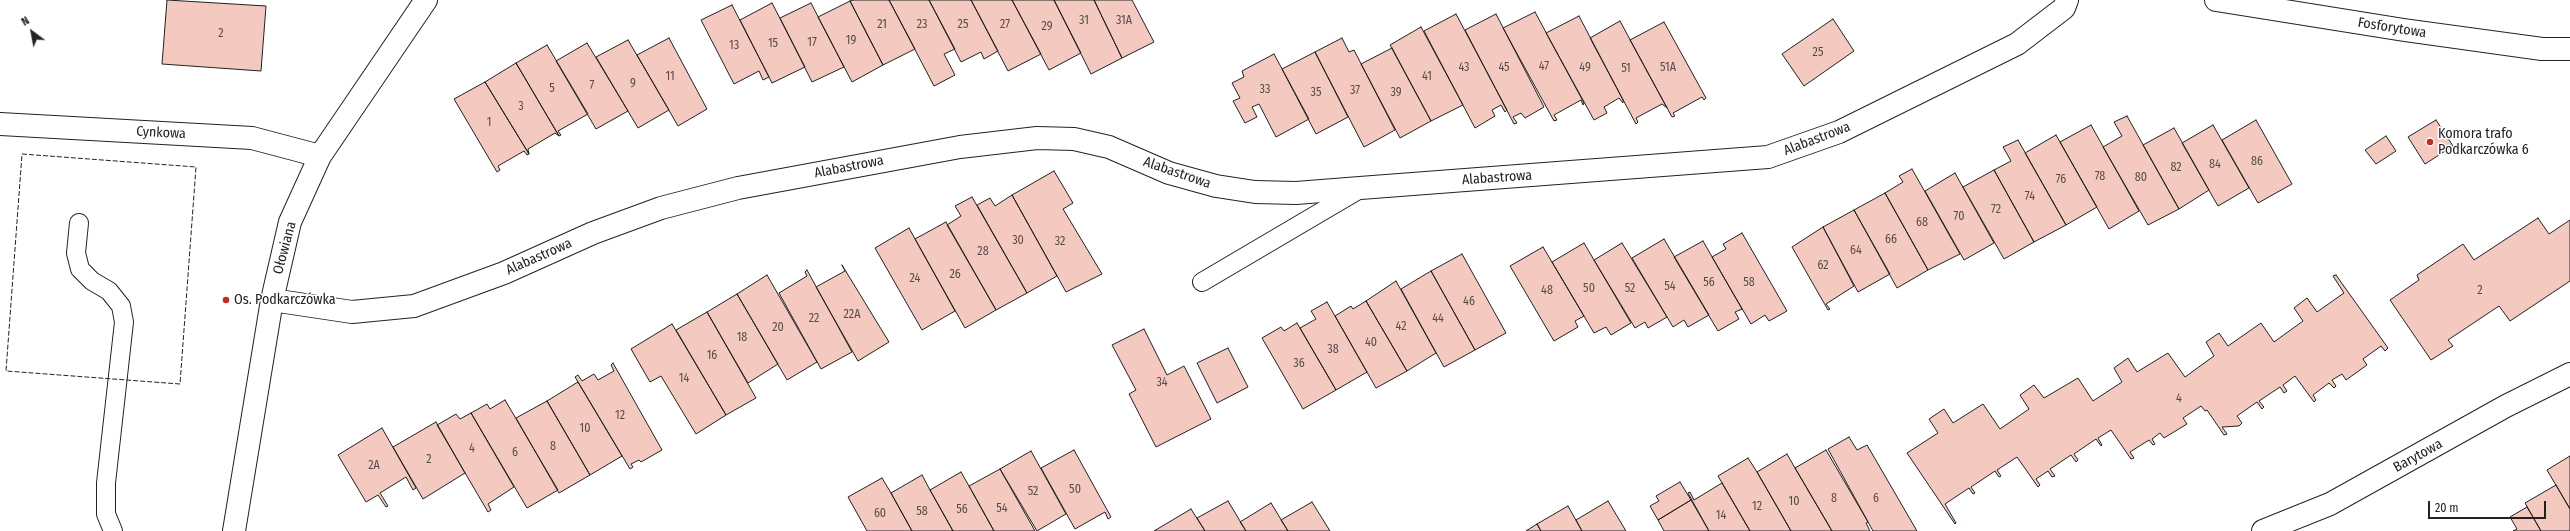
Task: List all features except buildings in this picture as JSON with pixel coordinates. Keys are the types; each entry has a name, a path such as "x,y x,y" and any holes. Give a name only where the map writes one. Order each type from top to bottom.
{"street":[{"name":"Ołowiana","path":"234,531 272,300 290,222 320,156 426,0"},
{"name":"Alabastrowa","path":"272,300 352,312 414,306 504,273 593,233 661,208 738,188 945,149 1037,138 1074,139 1109,147 1169,173 1216,186 1255,192 1296,193 1768,157 1839,132 2017,44 2064,8 2067,0"},
{"name":"Fosforytowa","path":"2216,0 2450,37 2542,49 2570,49"},
{"name":"Cynkowa","path":"0,124 252,138 320,156"},
{"name":"Barytowa","path":"2263,531 2330,504 2506,406 2570,374"}],"lane":[{"path":"1202,282 1360,188"},
{"path":"79,223 76,253 80,269 108,291 121,306 124,322 106,483 106,514 113,531"}],"fence":[{"path":"22,154 196,167 180,384 6,371 22,154"}],"place":[{"name":"Komora trafo Podkarczówka 6","path":"2430,142"},
{"name":"Os. Podkarczówka","path":"226,300"}]}
